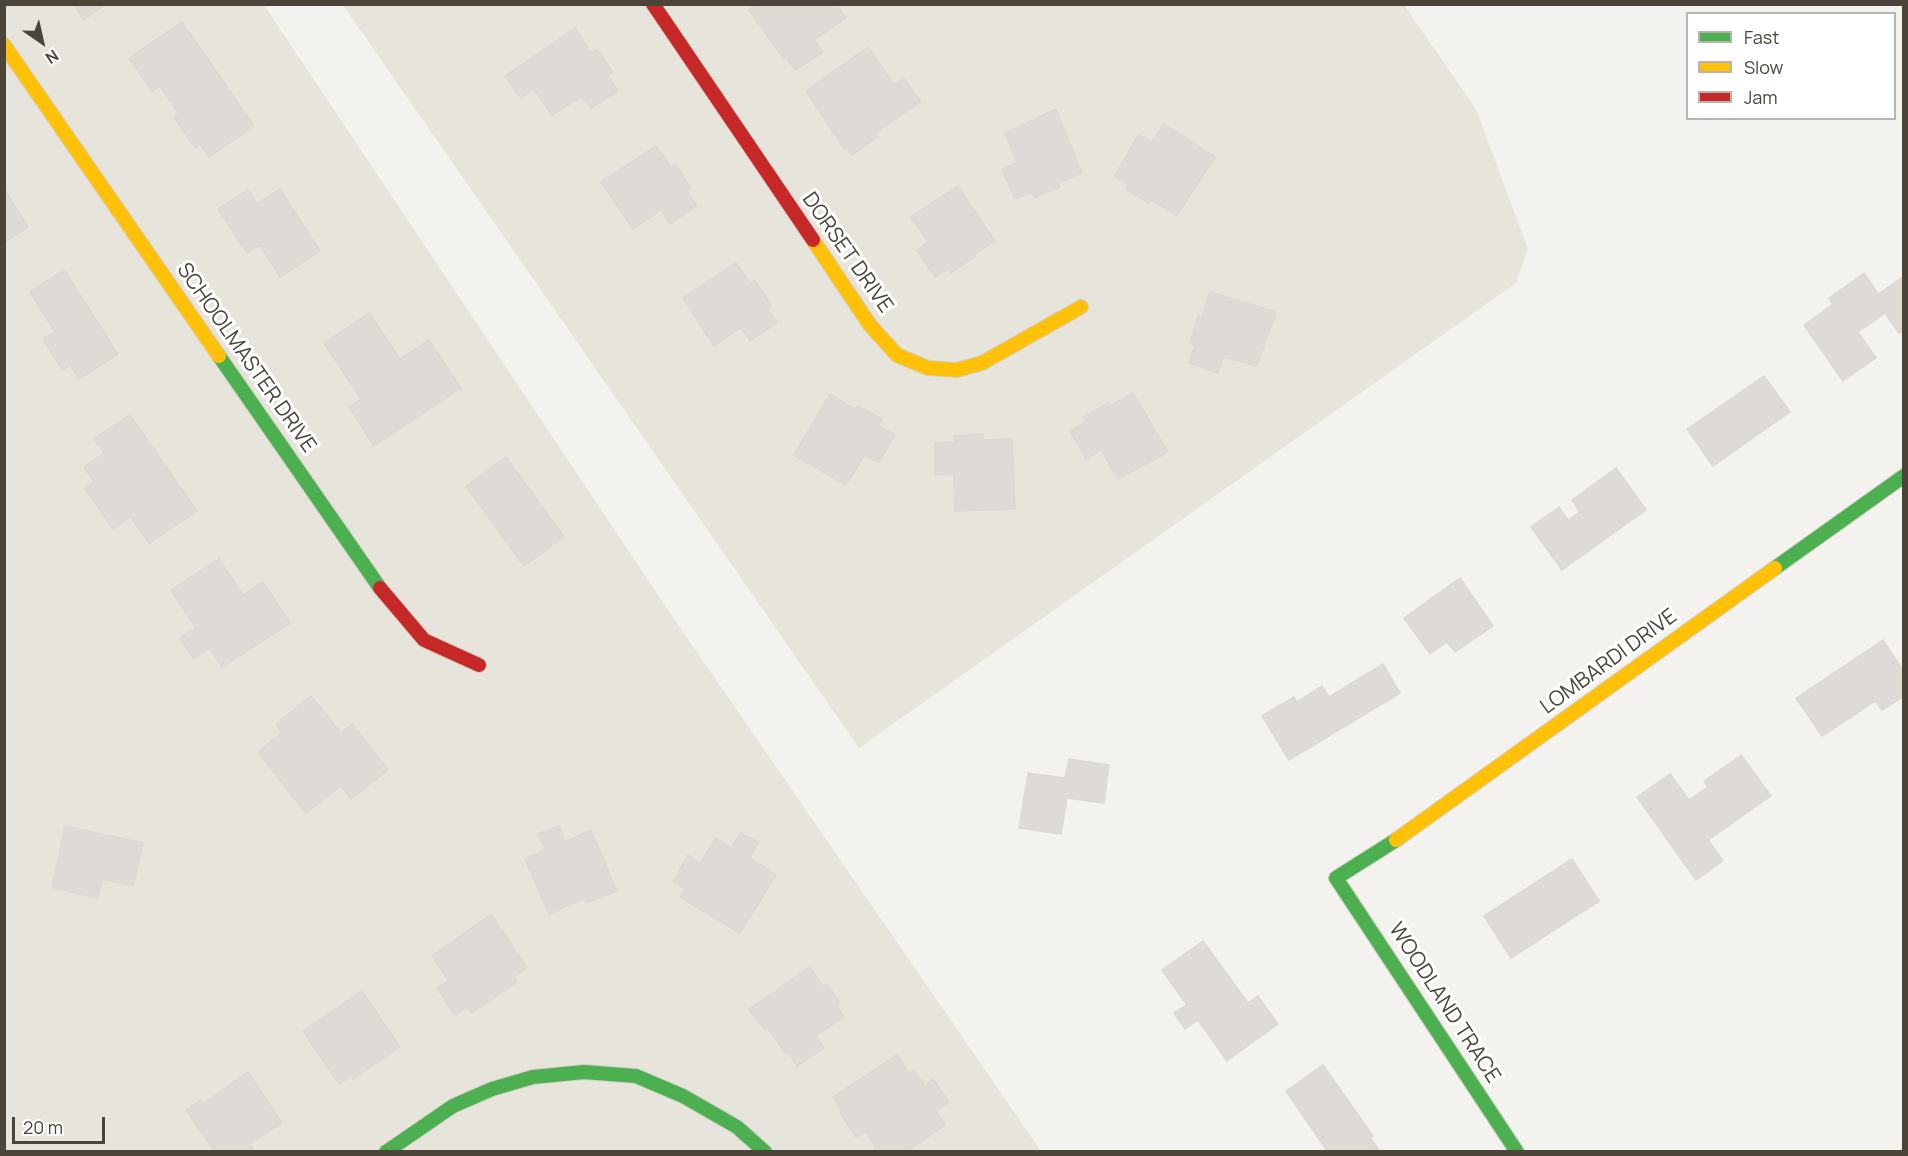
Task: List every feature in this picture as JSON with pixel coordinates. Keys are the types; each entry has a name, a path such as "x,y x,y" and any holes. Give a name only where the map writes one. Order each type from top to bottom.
{"street":[{"name":"DORSET DRIVE","path":"653,4 870,325 897,355 928,368 957,370 982,363 1081,307"},
{"name":"SCHOOLMASTER DRIVE","path":"4,45 376,584 424,640 479,665"},
{"name":"LOMBARDI DRIVE","path":"1336,878 1396,840 1904,476"},
{"name":"WOODLAND TRACE","path":"1336,878 1517,1152"},
{"path":"386,1152 453,1106 502,1086 533,1077 584,1072 636,1076 683,1096 737,1127 765,1152"}],"shaded area":[{"path":"5,5 264,5 670,613 1041,1151 5,1152"},
{"path":"343,5 1404,5 1476,109 1528,249 1516,283 859,748"}],"building":[{"path":"74,4 106,4 84,20"},
{"path":"756,4 836,4 846,18 814,40 823,52 795,70 787,58 784,59 749,10"},
{"path":"182,22 254,126 209,157 200,144 195,148 174,117 179,114 160,86 152,91 129,58"},
{"path":"575,28 591,53 597,49 613,72 608,75 618,91 591,108 582,96 552,115 534,89 521,98 505,76"},
{"path":"868,47 894,85 904,78 921,102 875,133 878,137 852,155 848,149 845,150 806,91"},
{"path":"1056,109 1082,173 1058,183 1060,187 1034,198 1032,192 1015,199 1002,169 1017,163 1005,133"},
{"path":"1164,124 1215,157 1177,215 1151,200 1149,203 1126,190 1128,184 1114,177 1138,135 1152,142"},
{"path":"656,146 671,167 675,164 691,188 687,191 697,206 670,224 661,210 633,229 601,182"},
{"path":"958,186 995,241 974,254 976,256 951,273 948,269 935,277 917,250 928,242 911,217"},
{"path":"4,189 28,227 4,242"},
{"path":"280,189 320,251 280,277 260,245 247,253 218,209 248,190 257,204"},
{"path":"736,263 751,284 755,281 771,305 767,308 777,323 750,341 741,327 714,346 683,298"},
{"path":"64,270 118,354 79,379 70,365 62,370 43,339 55,332 30,292"},
{"path":"1864,273 1878,294 1904,276 1904,330 1899,333 1885,313 1858,332 1876,358 1843,381 1804,325 1833,304 1829,298"},
{"path":"1210,292 1276,312 1257,366 1223,357 1218,373 1189,363 1195,345 1190,343 1198,316 1202,317"},
{"path":"369,313 400,359 429,340 461,388 374,446 349,407 361,399 324,343"},
{"path":"1764,376 1790,412 1713,466 1687,429"},
{"path":"1133,393 1168,452 1118,479 1101,450 1086,459 1070,431 1086,422 1083,417"},
{"path":"830,394 854,409 858,406 882,419 878,426 895,435 879,462 864,456 846,485 794,455"},
{"path":"130,415 197,511 149,543 131,517 113,529 85,488 94,482 84,467 104,453 94,439"},
{"path":"983,434 984,440 1012,439 1015,509 955,511 954,474 935,475 935,443 955,442 954,436"},
{"path":"506,457 564,537 524,566 466,486"},
{"path":"1616,468 1646,510 1562,570 1531,527 1559,507 1568,520 1580,512 1572,500"},
{"path":"219,559 243,595 263,582 290,623 222,667 210,648 194,659 180,638 196,628 171,590"},
{"path":"1460,578 1493,626 1455,652 1447,642 1430,654 1404,618"},
{"path":"1883,640 1904,672 1904,696 1882,710 1875,701 1822,736 1796,698"},
{"path":"1383,664 1400,693 1289,760 1262,716 1294,697 1297,702 1322,686 1329,697"},
{"path":"311,696 341,733 352,724 388,770 351,799 341,786 306,813 258,752 282,732 276,724"},
{"path":"1741,755 1771,796 1708,840 1723,861 1696,880 1637,797 1670,774 1689,800 1708,787 1704,781"},
{"path":"1069,759 1109,765 1104,803 1067,798 1061,834 1019,828 1028,773 1065,778"},
{"path":"65,826 143,843 133,886 102,879 98,898 52,888"},
{"path":"559,826 565,842 591,830 617,891 586,903 585,898 549,914 525,859 545,850 538,834"},
{"path":"740,833 758,842 750,858 776,875 740,933 680,897 685,890 673,882 688,855 700,863 716,838 731,848"},
{"path":"1572,859 1599,901 1511,958 1484,916"},
{"path":"491,914 527,968 514,977 517,982 472,1013 468,1007 455,1015 437,988 449,981 432,956"},
{"path":"1203,941 1248,1003 1258,996 1278,1024 1227,1061 1198,1020 1185,1029 1174,1013 1187,1005 1162,970"},
{"path":"810,967 823,987 827,984 840,1003 836,1005 844,1017 816,1036 824,1048 797,1066 768,1028 765,1030 749,1009"},
{"path":"362,991 400,1047 353,1079 351,1076 339,1084 303,1031"},
{"path":"897,1055 909,1073 914,1070 925,1086 933,1079 949,1102 936,1111 945,1125 907,1152 874,1152 876,1147 866,1131 856,1137 840,1113 842,1111 833,1097"},
{"path":"1323,1065 1373,1136 1370,1137 1380,1152 1328,1152 1286,1091"},
{"path":"248,1072 282,1123 249,1144 253,1149 250,1152 215,1152 186,1110 201,1100 204,1103"}],"traffic: fast":[{"path":"219,356 380,588"},
{"path":"1775,568 1904,476"},
{"path":"1396,840 1336,878 1517,1152"},
{"path":"386,1152 453,1106 492,1089 533,1077 584,1072 636,1076 683,1096 737,1127 765,1152"}],"traffic: slow":[{"path":"4,45 219,356"},
{"path":"813,240 870,325 897,355 928,368 957,370 982,363 1081,307"},
{"path":"1396,840 1775,568"}],"traffic: jam":[{"path":"653,4 813,240"},
{"path":"380,588 424,640 479,665"}]}
